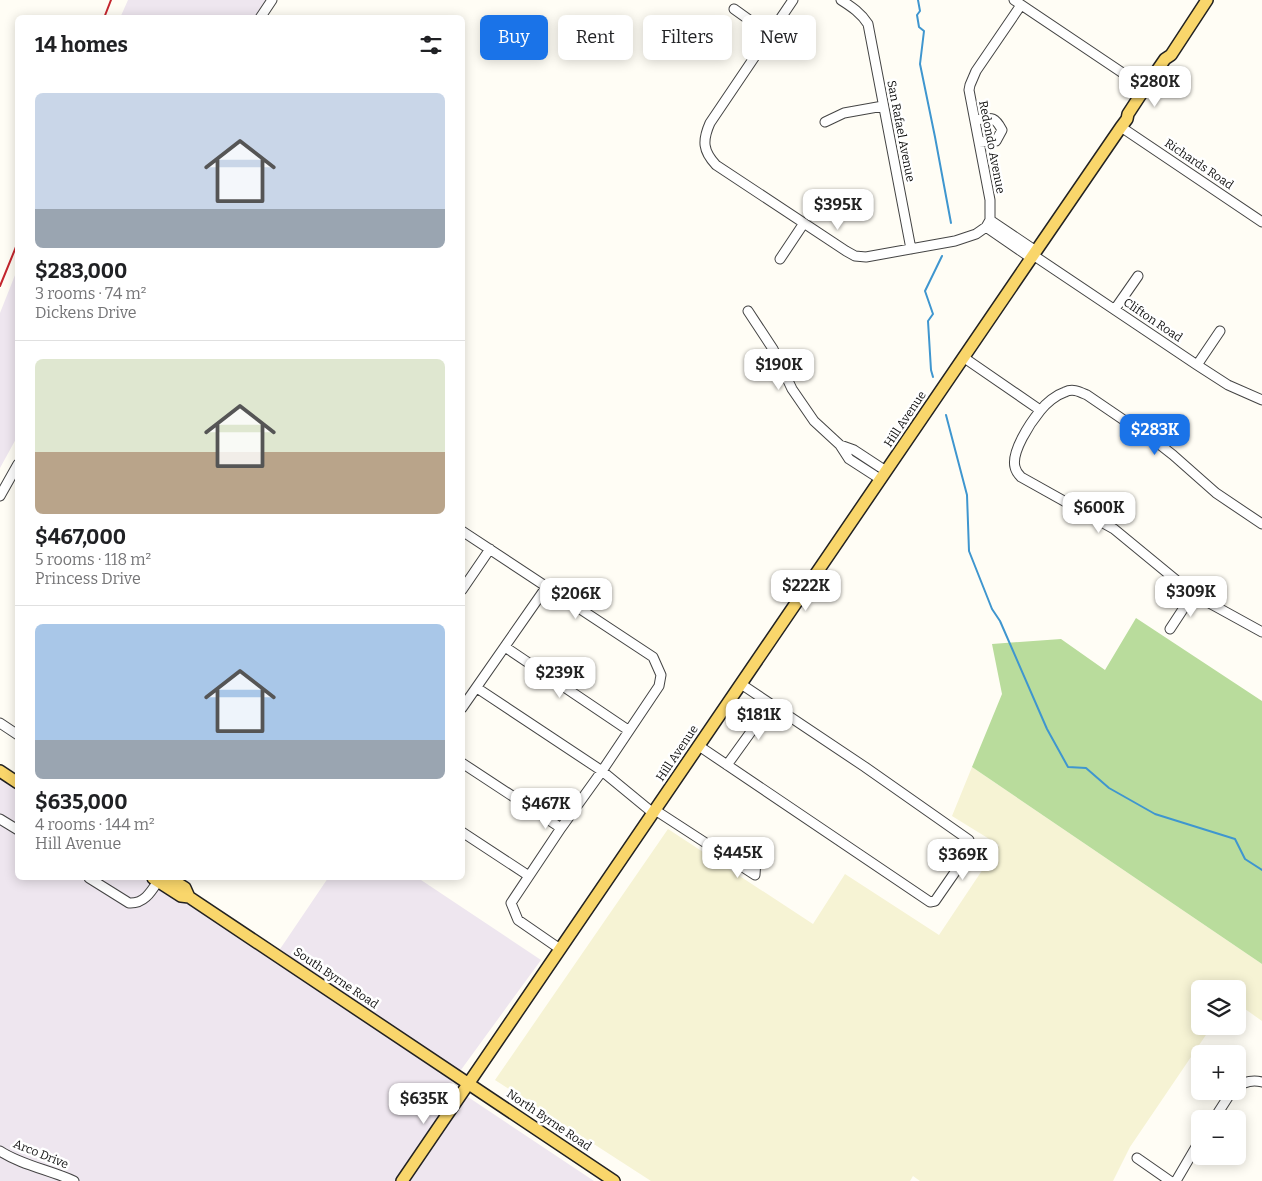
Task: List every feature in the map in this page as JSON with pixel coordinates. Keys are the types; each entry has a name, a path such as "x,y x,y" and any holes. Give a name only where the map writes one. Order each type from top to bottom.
{"main road":[{"name":"Hill Avenue","path":"402,1181 1124,123 1145,88 1165,59 1171,55 1207,0"},
{"name":"Hill Avenue","path":"1124,123 1133,117 1151,91 1170,62 1171,55"},
{"path":"0,771 15,781"},
{"name":"South Byrne Road","path":"163,880 185,888 189,896 468,1083"},
{"name":"North Byrne Road","path":"468,1083 614,1181"}],"street":[{"path":"262,15 272,0"},
{"path":"782,15 793,0"},
{"name":"San Rafael Avenue","path":"841,0 854,8 863,16 868,24 911,249"},
{"path":"1017,2 1145,88"},
{"name":"Redondo Avenue","path":"988,223 990,200 969,90 976,71 1017,2"},
{"path":"734,10 742,15"},
{"path":"752,60 710,123 705,134 705,146 709,157 716,165 854,256 866,257 955,241 976,234 988,223"},
{"path":"825,122 844,113 883,106"},
{"path":"975,120 992,118 998,122 1002,130 996,141 980,142"},
{"name":"Richards Road","path":"1124,123 1262,222"},
{"path":"780,259 804,223"},
{"name":"Clifton Road","path":"988,223 1197,365 1228,385 1262,400"},
{"path":"1115,309 1138,276"},
{"path":"748,311 773,349 792,389 814,422 840,445 849,459 883,475"},
{"path":"1197,365 1220,331"},
{"path":"963,357 1040,410"},
{"path":"1262,524 1216,493 1159,444 1087,395 1076,390 1066,391 1053,398 1040,410 1018,445 1014,466 1021,477 1114,529 1193,594 1262,632"},
{"path":"0,496 15,469"},
{"path":"465,533 653,657 661,675 659,686 511,903 518,920 560,949"},
{"path":"465,586 490,549"},
{"path":"465,704 546,586"},
{"path":"1170,629 1193,594"},
{"path":"505,648 628,730"},
{"path":"699,746 930,902 935,901 970,849 969,840 865,767 741,684"},
{"path":"477,688 602,771 654,811 722,854"},
{"path":"728,765 770,704"},
{"path":"0,723 15,733"},
{"path":"465,765 561,828"},
{"path":"0,819 15,828"},
{"path":"465,834 529,876"},
{"name":"South Byrne Road","path":"93,880 133,904 145,898 159,880"},
{"path":"1246,1082 1254,1080 1262,1082"},
{"name":"Arco Drive","path":"0,1151 74,1181"},
{"path":"1176,1181 1191,1155"},
{"path":"1137,1158 1170,1181"}],"shaded area":[{"path":"128,0 268,0 259,15 121,15"},
{"path":"15,275 15,441 0,468 0,313"},
{"path":"972,767 1262,964 1262,1021 1246,1010 1246,980 1191,980 1191,1035 1206,1035 1199,1045 1191,1045 1191,1057 1130,1147 1113,1181 920,1181 913,1176 910,1181 651,1181 495,1080 668,829 813,924 845,874 939,935 999,845 952,816"},
{"path":"0,778 15,789 15,880 145,880 215,914 276,955 327,880 421,880 541,960 450,1085 594,1181 0,1181"}],"green space":[{"path":"1136,618 1262,701 1262,964 972,767 1002,694 992,644 1061,639 1105,670"}],"waterway":[{"path":"918,0 920,11 917,15 919,27 924,31 920,64 951,223"},
{"path":"933,377 928,321 933,314 925,291 942,256"},
{"path":"946,415 967,495 969,551 992,609 1000,621 1047,729 1068,767 1086,768 1109,788 1155,814 1235,839 1245,859 1262,870"}],"railway":[{"path":"105,15 111,0"},
{"path":"0,286 15,249"}]}
